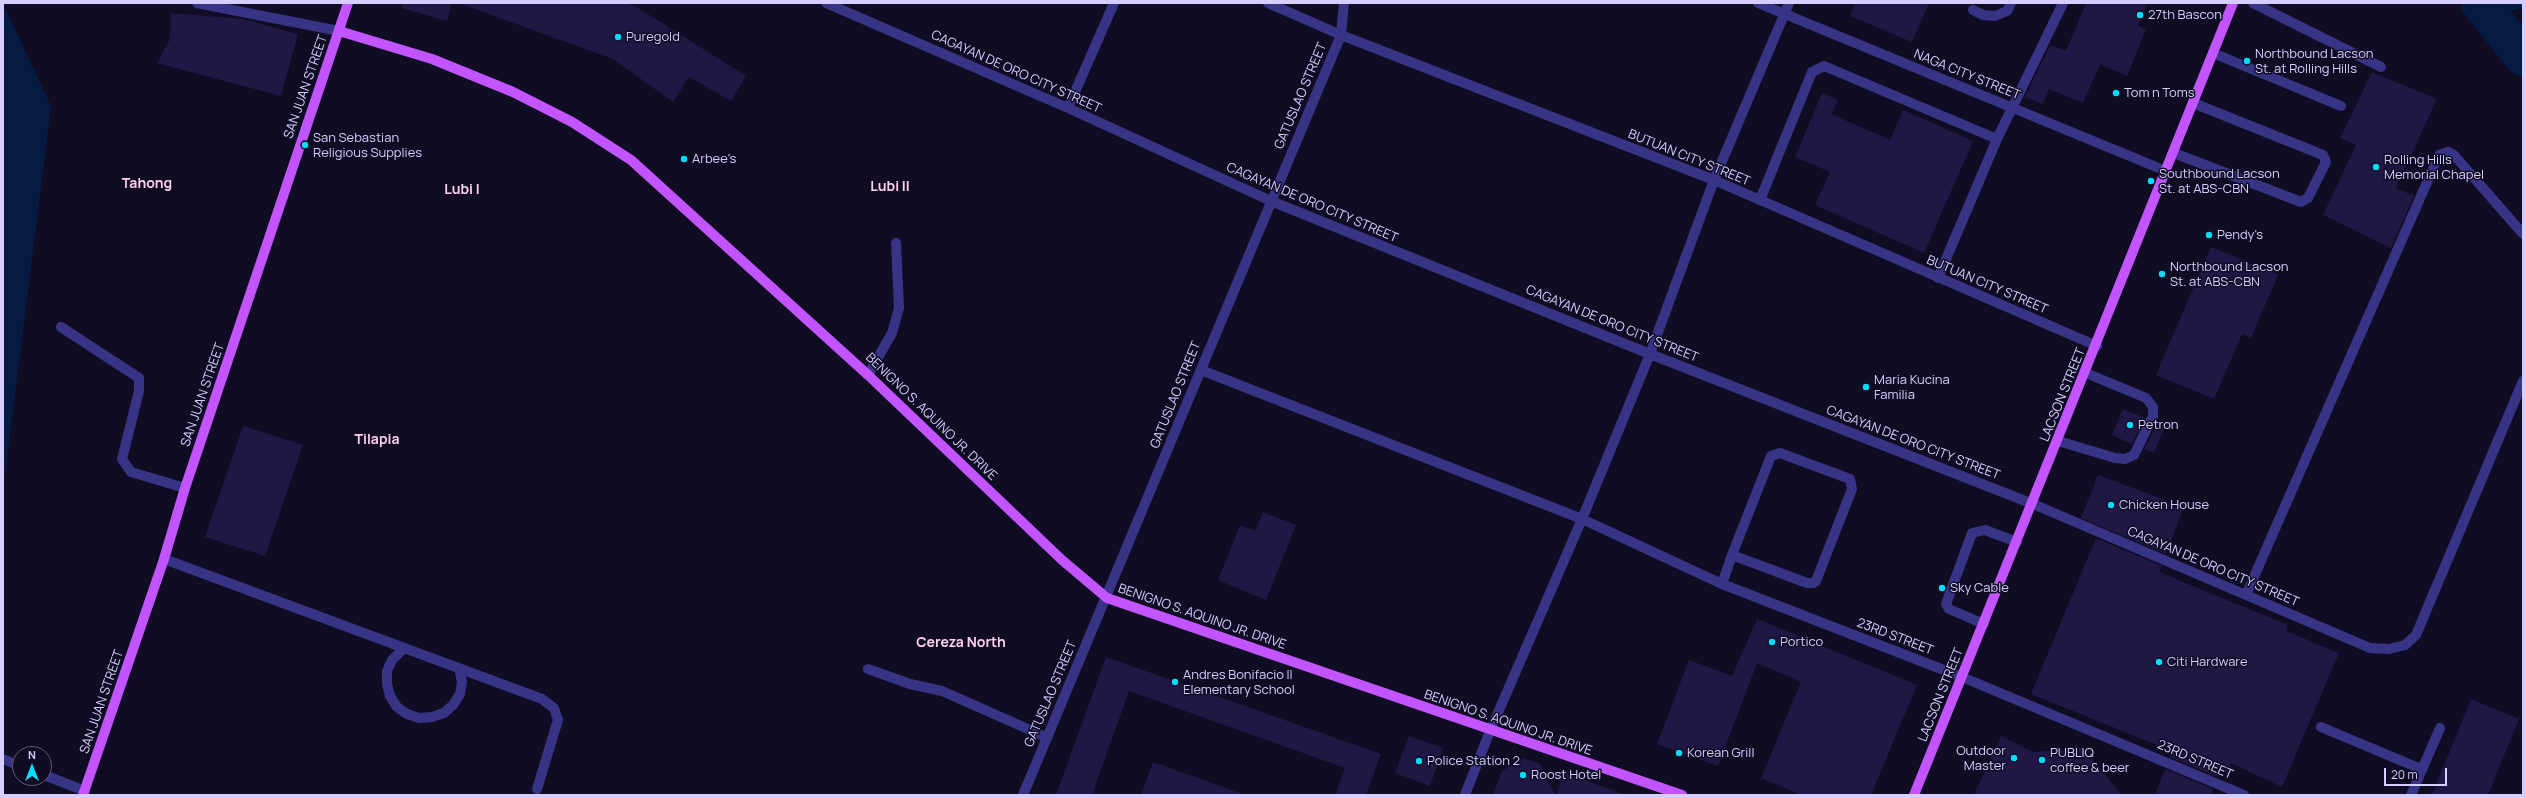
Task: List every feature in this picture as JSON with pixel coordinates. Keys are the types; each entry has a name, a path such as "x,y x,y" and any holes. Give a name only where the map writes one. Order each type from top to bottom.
{"main road":[{"name":"SAN JUAN STREET","path":"84,793 164,560 185,488 348,3"},
{"name":"LACSON STREET","path":"1914,795 2086,373 2233,3"},
{"name":"BENIGNO S. AQUINO JR. DRIVE","path":"339,31 432,59 513,92 572,122 631,160 868,375 1062,560 1107,598 1490,731 1682,795"}],"street":[{"name":"BENIGNO S. AQUINO JR. DRIVE","path":"197,3 339,31"},
{"name":"CAGAYAN DE ORO CITY STREET","path":"826,3 1068,108 1271,202 1650,354 2033,504 2370,648 2396,648 2405,645 2416,635 2523,381"},
{"path":"1068,108 1114,3"},
{"name":"BUTUAN CITY STREET","path":"1268,3 1341,35 1714,180 2096,346"},
{"name":"GATUSLAO STREET","path":"1023,795 1046,737 1107,598 1341,35 1344,3"},
{"name":"NAGA CITY STREET","path":"1758,3 2166,171"},
{"path":"1466,795 1490,731 1582,519 1650,354 1714,180 1789,3"},
{"path":"1973,10 1983,14 1995,16 2007,11 2011,3"},
{"path":"1938,278 1997,139 2014,108 2063,3"},
{"path":"2253,3 2381,67"},
{"path":"2213,53 2341,106"},
{"path":"1760,200 1812,72 1824,66 1997,139"},
{"path":"2174,153 2301,202 2308,198 2326,162 2323,155 2193,103"},
{"path":"2246,595 2438,155 2448,152 2454,155 2523,234"},
{"path":"868,375 892,333 898,308 896,244"},
{"path":"61,327 139,378 139,390 122,459 131,472 185,488"},
{"name":"23RD STREET","path":"1201,370 1582,519 1722,584 1962,677 2244,795"},
{"path":"2058,441 2115,458 2125,458 2134,455 2153,416 2153,407 2146,398 2086,373"},
{"path":"1722,584 1732,555 1771,456 1774,453 1780,453 1850,479 1852,489 1816,581 1813,583 1807,583 1732,555"},
{"path":"1984,624 1949,609 1946,604 1946,598 1972,533 1985,530 2017,542"},
{"path":"164,560 542,699 554,708 558,720 537,789"},
{"path":"403,649 392,660 387,672 387,684 390,696 397,706 407,714 419,718 432,717 444,713 453,705 460,694 462,682 459,668"},
{"path":"868,669 910,684 942,691 1046,737"},
{"path":"2321,727 2421,769"},
{"path":"2411,795 2440,728"},
{"path":"52,779 84,793"}],"water":[{"path":"2460,3 2523,3 2523,8 2480,17"},
{"path":"3,4 51,106 3,489"}],"building":[{"path":"402,3 452,3 447,21 402,8"},
{"name":"Puregold","path":"465,3 624,3 635,6 746,76 731,101 689,77 673,102 613,59 464,5"},
{"path":"1855,3 1929,3 1912,42 1850,16"},
{"path":"2086,3 2147,3 2138,26 2146,29 2127,76 2100,64 2083,103 2049,89 2043,104 2025,97 2050,45 2066,51"},
{"path":"171,13 243,19 298,34 281,96 157,63 170,39"},
{"name":"Rolling Hills Memorial Chapel","path":"2372,72 2437,99 2396,188 2414,196 2391,248 2323,215 2356,145 2340,138"},
{"path":"1822,93 1838,100 1831,114 1890,140 1903,110 1973,141 1924,253 1815,205 1830,172 1795,157"},
{"path":"2211,247 2278,275 2251,338 2242,334 2214,399 2156,375"},
{"path":"2123,409 2145,418 2132,444 2112,435"},
{"path":"2157,424 2165,427 2154,453 2144,449"},
{"path":"243,426 303,445 265,556 205,537"},
{"path":"2098,475 2184,507 2166,554 2081,518"},
{"path":"1263,512 1296,525 1266,600 1218,580 1240,525 1255,531"},
{"name":"Citi Hardware","path":"2096,538 2162,566 2159,572 2288,625 2286,631 2339,653 2282,787 2231,763 2227,773 2220,771 2218,777 2170,757 2172,751 2031,694"},
{"path":"1757,619 1917,685 1871,795 1802,795 1761,778 1801,682 1757,663 1718,766 1657,744 1689,660 1732,676"},
{"path":"1106,657 1381,754 1366,795 1335,795 1345,768 1129,691 1092,795 1056,795"},
{"path":"2471,699 2519,719 2488,795 2432,795"},
{"name":"Police Station 2","path":"1409,736 1443,748 1430,786 1395,773"},
{"path":"2001,736 2033,752 2083,748 2122,795 1974,795"},
{"name":"Roost Hotel","path":"1524,758 1540,764 1555,795 1493,795 1502,771"},
{"path":"1153,762 1240,793 1240,795 1141,795"},
{"path":"2165,769 2213,789 2211,795 2155,795"},
{"path":"1564,772 1620,793 1620,795 1556,795"}],"waterway":[{"path":"2480,3 2523,57"}],"place":[{"name":"27th Bascon","path":"2140,15"},
{"name":"Puregold","path":"618,37"},
{"name":"Northbound Lacson St. at Rolling Hills","path":"2247,61"},
{"name":"Tom n Toms","path":"2116,93"},
{"name":"San Sebastian Religious Supplies","path":"305,145"},
{"name":"Arbee's","path":"684,159"},
{"name":"Rolling Hills Memorial Chapel","path":"2376,167"},
{"name":"Southbound Lacson St. at ABS-CBN","path":"2151,181"},
{"name":"Pendy's","path":"2209,235"},
{"name":"Northbound Lacson St. at ABS-CBN","path":"2162,274"},
{"name":"Maria Kucina Familia","path":"1866,387"},
{"name":"Petron","path":"2130,425"},
{"name":"Chicken House","path":"2111,505"},
{"name":"Sky Cable","path":"1942,588"},
{"name":"Portico","path":"1772,642"},
{"name":"Citi Hardware","path":"2159,662"},
{"name":"Andres Bonifacio II Elementary School","path":"1175,682"},
{"name":"Korean Grill","path":"1679,753"},
{"name":"Outdoor Master","path":"2014,758"},
{"name":"PUBLIQ coffee & beer","path":"2042,760"},
{"name":"Police Station 2","path":"1419,761"},
{"name":"Roost Hotel","path":"1523,775"}],"district":[{"name":"Tahong","path":"147,184"},
{"name":"Lubi II","path":"890,187"},
{"name":"Lubi I","path":"462,190"},
{"name":"Tilapia","path":"377,440"},
{"name":"Cereza North","path":"961,643"}]}
